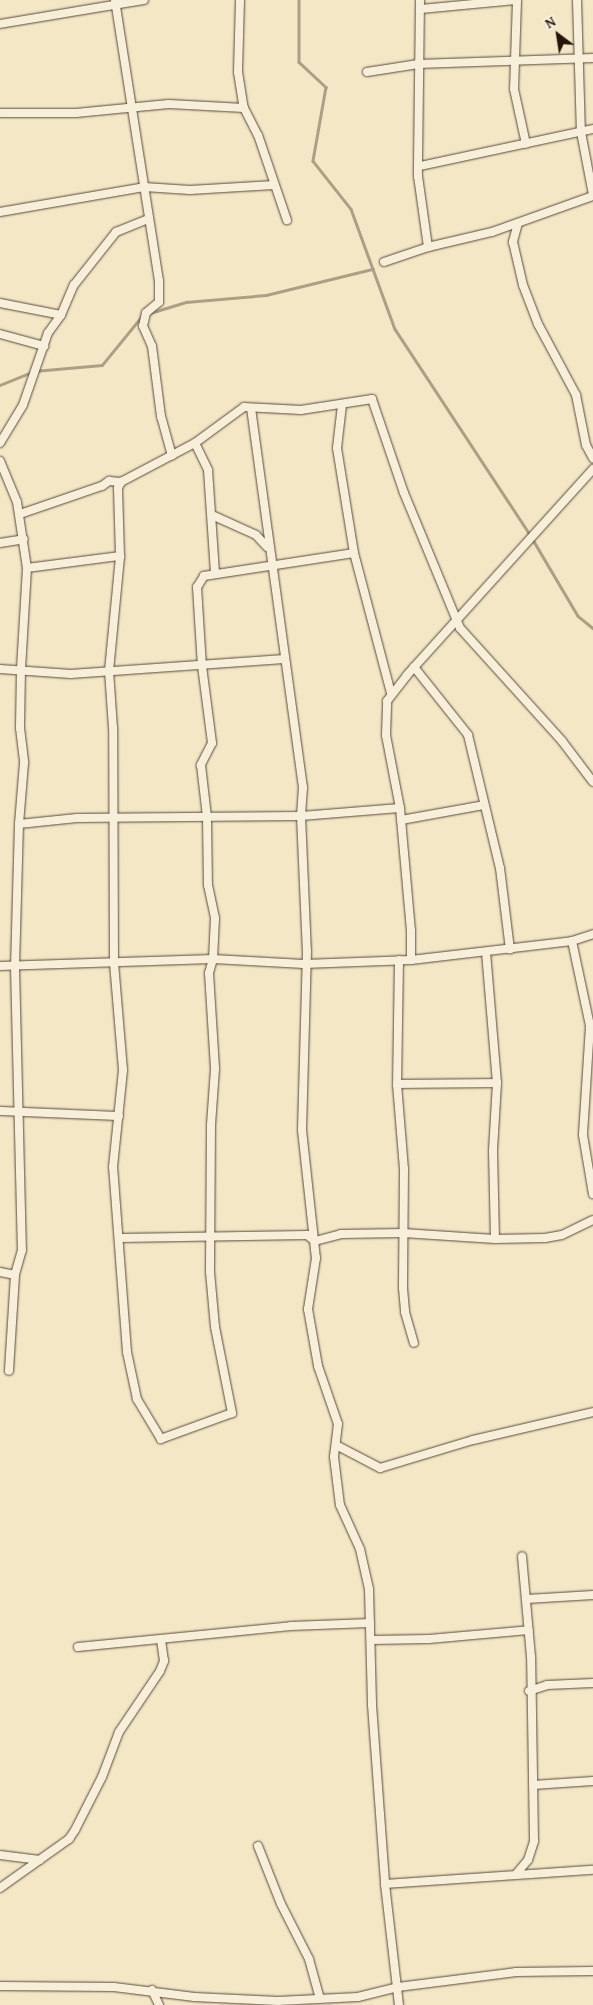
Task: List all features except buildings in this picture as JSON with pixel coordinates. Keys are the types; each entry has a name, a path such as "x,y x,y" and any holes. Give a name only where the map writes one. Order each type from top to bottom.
{"street":[{"path":"0,24 116,2 144,0"},
{"path":"240,0 238,72 244,108 258,136 287,220"},
{"path":"420,0 418,64 419,187 428,247"},
{"path":"421,9 516,0 514,89 526,144"},
{"path":"384,262 428,247 518,223 593,196 581,132 578,0"},
{"path":"116,2 160,302 146,313 143,326 152,346 162,416 172,456"},
{"path":"367,72 418,64 593,58"},
{"path":"0,114 76,113 132,106 244,108"},
{"path":"420,166 593,129"},
{"path":"0,212 144,187 190,190 274,185"},
{"path":"0,443 23,405 44,346 61,315 74,285 110,238 123,228 148,219"},
{"path":"518,223 513,242 523,285 538,324 576,395 586,445 593,458"},
{"path":"0,302 61,315"},
{"path":"0,334 44,346"},
{"path":"20,514 102,486 109,481 121,482 195,443 240,409 301,410 372,399 404,493 465,637 562,741 593,782"},
{"path":"342,405 337,448 354,553 392,692"},
{"path":"251,408 270,568 303,787 301,816 306,908 302,1130 315,1241 308,1309 318,1366 338,1424 336,1445 337,1490 344,1516 360,1549 369,1589 385,1884 399,2005"},
{"path":"195,443 208,470 214,516 215,574"},
{"path":"0,461 20,514 27,568 21,669 20,728 24,763 18,824 15,967 22,1250 15,1275 9,1371"},
{"path":"411,960 411,932 400,808 386,735 385,715 392,692 593,469"},
{"path":"121,482 118,488 120,556 109,670 113,728 114,963 122,1070 120,1116 113,1167 120,1238 127,1352 137,1399 159,1437 164,1440 232,1413 213,1313 211,1117 216,1069 209,974 214,959 215,918 208,885 207,817 201,765 212,742 202,666 197,587 204,576 270,568 354,553"},
{"path":"581,482 593,482"},
{"path":"214,516 256,536 268,548"},
{"path":"0,543 24,539"},
{"path":"27,568 120,556"},
{"path":"0,669 71,674 283,659"},
{"path":"414,667 468,735 500,868 510,949"},
{"path":"401,820 484,805"},
{"path":"18,824 112,817 301,816 400,808"},
{"path":"0,966 214,959 304,964 411,960 572,941 593,934"},
{"path":"572,941 590,1026 590,1080 583,1135 593,1194"},
{"path":"486,952 497,1083 493,1151 495,1239"},
{"path":"399,960 397,1084 404,1169 404,1302 414,1343"},
{"path":"397,1084 497,1083"},
{"path":"0,1111 120,1116"},
{"path":"315,1241 341,1234 403,1233 495,1239 562,1235 593,1220"},
{"path":"120,1238 307,1235 315,1241"},
{"path":"0,1272 15,1275"},
{"path":"336,1445 380,1468 473,1440 593,1412"},
{"path":"517,1873 528,1860 534,1841 528,1630 522,1556"},
{"path":"526,1599 593,1595"},
{"path":"78,1647 291,1626 370,1623"},
{"path":"371,1640 429,1639 528,1630"},
{"path":"0,1888 69,1839 75,1830 102,1777 119,1732 160,1671 164,1661 160,1640"},
{"path":"529,1691 548,1685 593,1683"},
{"path":"533,1785 593,1782"},
{"path":"258,1846 281,1904 309,1958 320,1999"},
{"path":"0,1854 40,1860"},
{"path":"385,1884 517,1873 593,1870"},
{"path":"0,1986 152,1990 194,1998 278,2001 358,1996 398,1987 516,1972 593,1971"},
{"path":"152,1990 159,2005"}],"waterway":[{"path":"299,0 299,62 326,87 313,161 351,209 395,329 529,533 578,616 593,628"},
{"path":"150,313 186,302 266,295 373,269"},
{"path":"0,385 34,371 102,365 142,316"}]}
